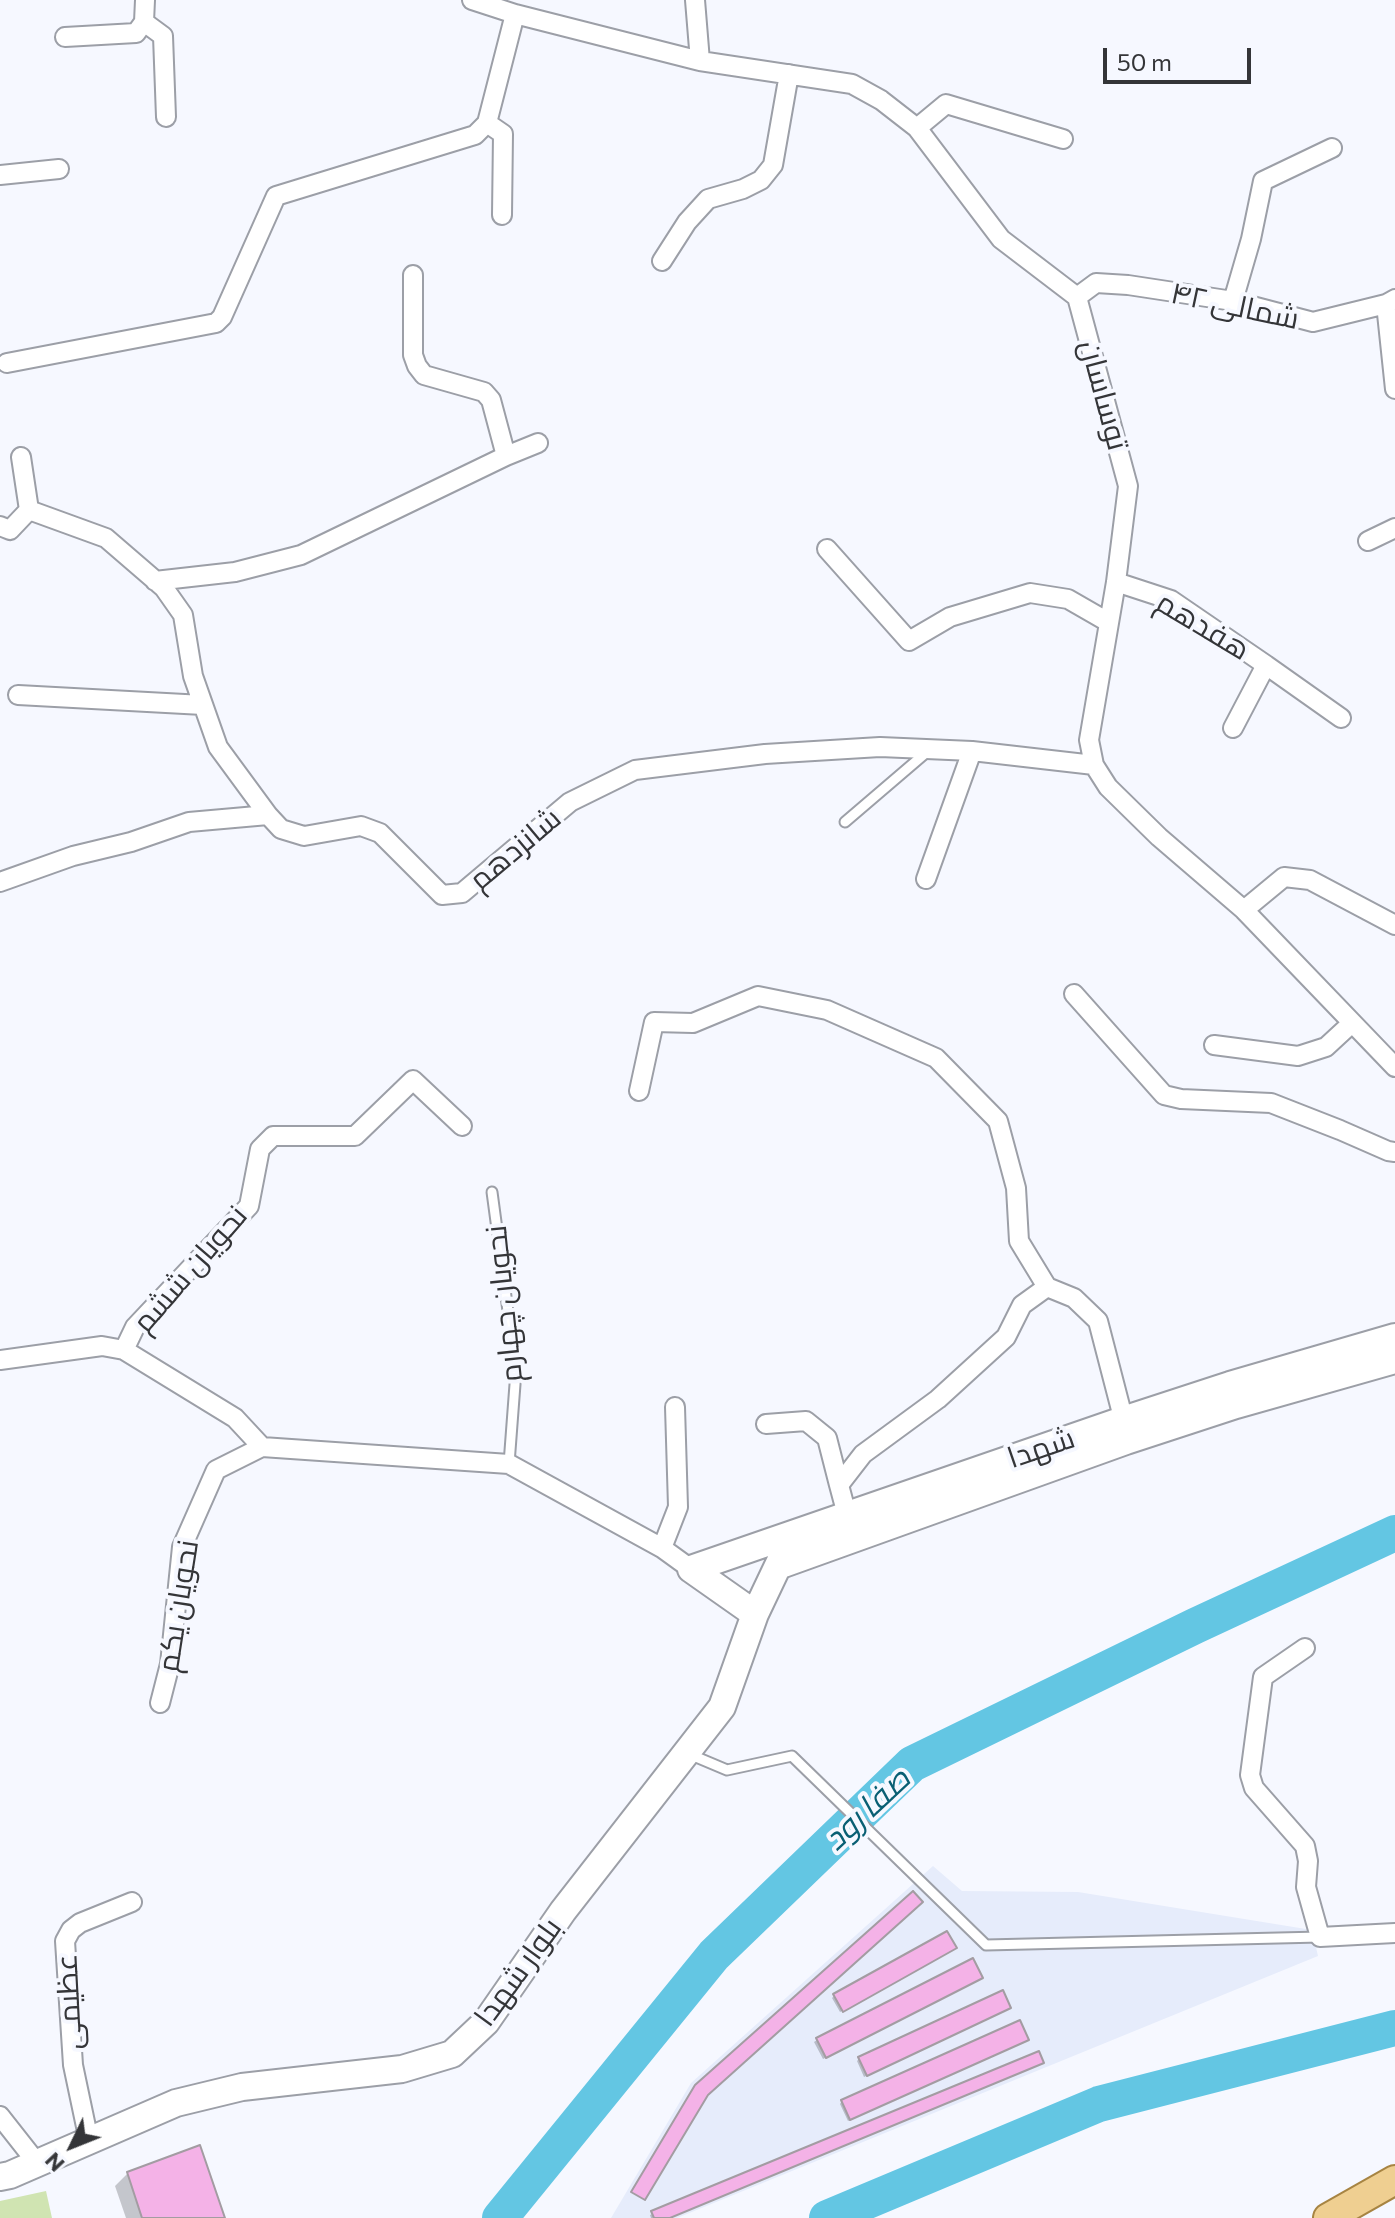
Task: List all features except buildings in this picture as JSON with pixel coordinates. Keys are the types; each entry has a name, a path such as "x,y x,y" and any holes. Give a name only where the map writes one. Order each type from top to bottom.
{"main road":[{"name":"شهدا","path":"778,1566 1126,1430 1230,1385 1395,1337"},
{"name":"شهدا","path":"691,1569 847,1515 1126,1430 1236,1405 1395,1360"},
{"name":"بلوار شهدا","path":"0,2177 176,2103 242,2087 402,2069 452,2054 486,2022 563,1911 722,1707 755,1614 793,1534"},
{"path":"691,1569 755,1614"},
{"path":"1328,2218 1395,2180"}],"street":[{"path":"65,37 136,33 144,22 145,0"},
{"path":"472,0 515,14 700,61 852,84 881,100 917,128 1001,239 1077,297"},
{"path":"695,0 700,61"},
{"path":"7,363 216,323 222,317 276,196 475,135 487,123 515,14"},
{"path":"144,22 163,36 166,117"},
{"path":"662,261 687,222 708,199 761,180 773,165 789,74"},
{"path":"917,128 946,104 1063,139"},
{"path":"487,123 503,134 502,215"},
{"path":"1233,301 1251,239 1263,181 1332,148"},
{"path":"0,175 59,169"},
{"path":"413,275 413,355 417,366 424,375 484,392 491,400 506,456"},
{"name":"شمالی ۴۲","path":"1077,297 1096,283 1128,285 1233,301 1313,322 1391,301"},
{"name":"توساسان","path":"1077,297 1128,486 1116,582 1089,740 1094,765"},
{"path":"1391,301 1395,389"},
{"path":"155,581 235,572 301,555 538,443"},
{"path":"3,532 29,510 21,457"},
{"name":"شانزدهم","path":"29,510 106,538 164,588 183,615 193,676 218,747 281,829 304,836 361,826 380,833 442,895 462,893 570,802 635,770 765,754 880,747 972,751 1094,765"},
{"path":"1368,541 1395,528"},
{"path":"827,549 909,641 950,617 1030,593 1068,599 1108,622"},
{"name":"هفدهم","path":"1116,582 1171,600 1266,665 1233,728"},
{"path":"1266,665 1341,718"},
{"path":"18,695 203,705"},
{"path":"926,879 972,751"},
{"path":"1094,765 1108,787 1159,837 1244,910 1395,1067"},
{"path":"0,882 73,856 131,842 189,822 268,815"},
{"path":"1244,910 1284,877 1310,880 1395,925"},
{"path":"1074,994 1164,1095 1181,1099 1271,1103 1395,1152"},
{"path":"639,1091 654,1022 693,1023 758,996 827,1010 936,1058 998,1121 1016,1188 1019,1241 1047,1287 1074,1298 1098,1321 1126,1430"},
{"path":"1214,1045 1298,1056 1326,1047 1352,1023"},
{"name":"نحویان ششم","path":"124,1350 135,1327 249,1206 260,1149 273,1136 355,1136 413,1080 462,1126"},
{"path":"839,1485 863,1454 938,1399 1006,1337 1022,1305 1047,1287"},
{"path":"0,1360 102,1346 124,1350 235,1418 262,1447 509,1464 662,1548 691,1569"},
{"path":"662,1548 678,1507 675,1407"},
{"path":"766,1424 806,1421 827,1438 847,1515"},
{"name":"نحویان یکم","path":"160,1703 170,1664 182,1547 216,1470 262,1447"},
{"path":"1305,1648 1263,1677 1250,1775 1254,1788 1305,1846 1308,1861 1306,1887 1320,1937 1395,1933"},
{"name":"عظیمی","path":"89,2141 73,2065 65,1941 71,1930 80,1923 132,1902"},
{"path":"0,2116 37,2163"}],"lane":[{"path":"845,822 931,749"},
{"name":"نحویان چهارم","path":"492,1192 516,1371 509,1464"},
{"path":"686,1753 727,1770 792,1756 986,1945 1320,1937"}],"shaded area":[{"path":"933,1866 962,1891 1078,1892 1312,1930 1318,1956 677,2218 611,2218 691,2083"}],"green space":[{"path":"46,2191 52,2218 0,2218 0,2201"}],"waterway":[{"name":"صفا رود","path":"500,2218 714,1955 912,1764 1395,1533"},
{"name":"صفا رود","path":"827,2218 1099,2104 1395,2028"}]}
